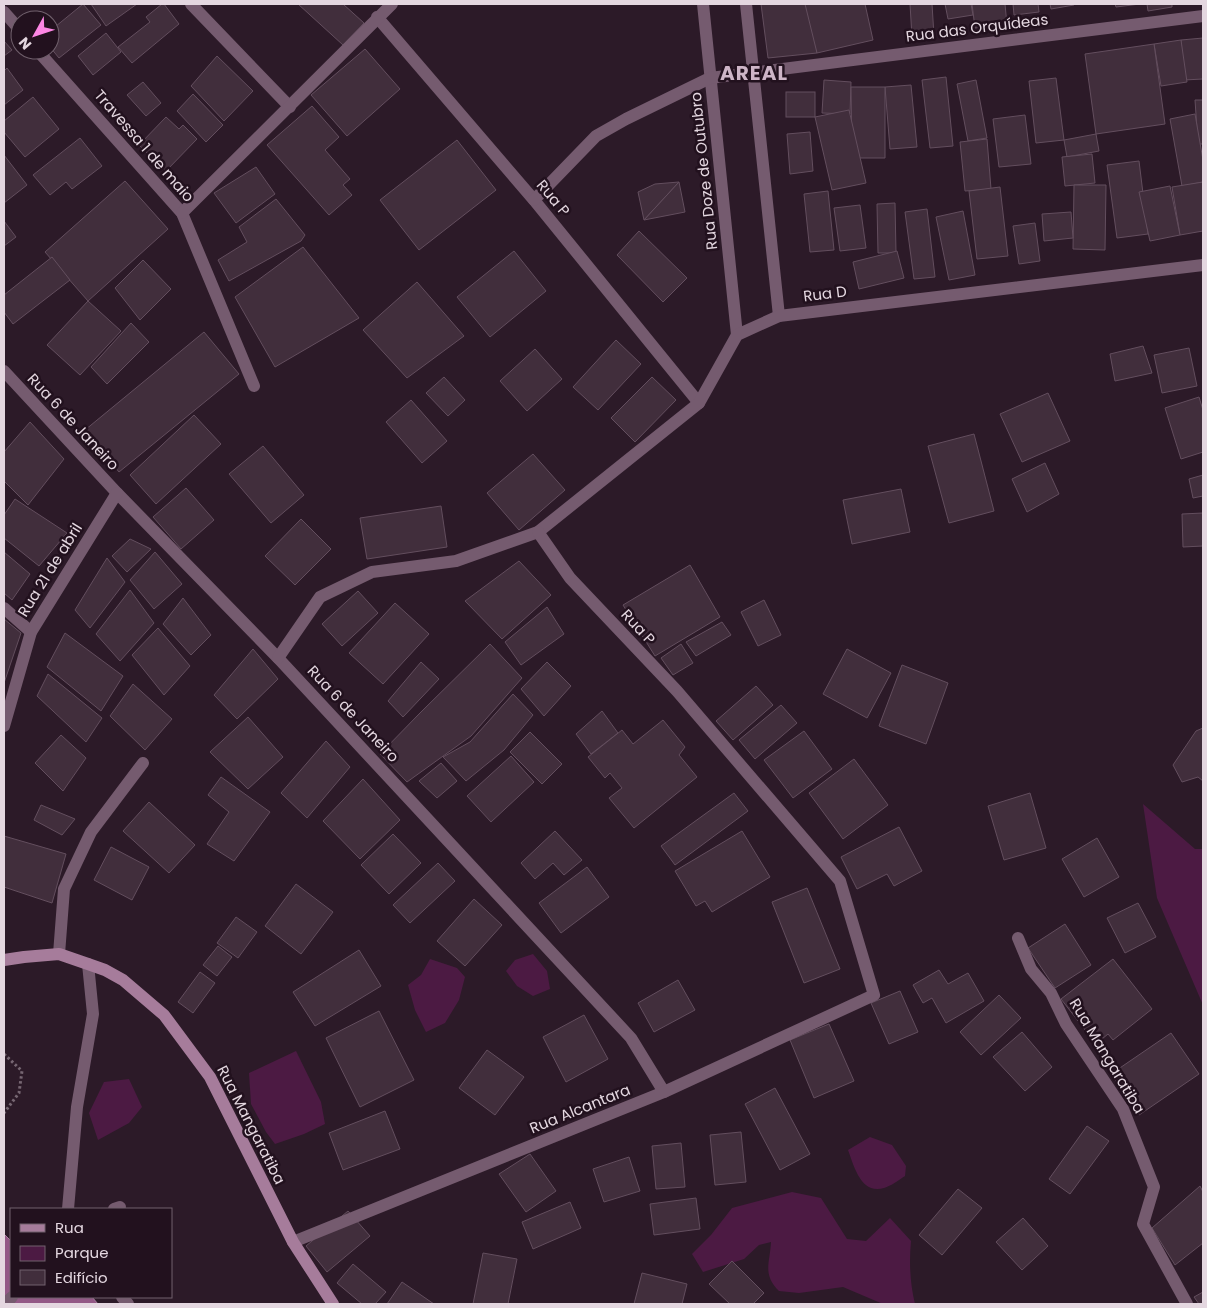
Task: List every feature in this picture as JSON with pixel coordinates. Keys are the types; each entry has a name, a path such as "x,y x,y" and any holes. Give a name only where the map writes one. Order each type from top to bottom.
{"main road":[{"name":"Rua Mangaratiba","path":"4,960 24,956 59,954 88,964 123,980 164,1015 210,1077 293,1242 334,1304"}],"street":[{"path":"4,8 10,4"},
{"path":"191,4 290,107"},
{"path":"182,213 392,4"},
{"name":"Rua Doze de Outubro","path":"703,4 737,335"},
{"path":"746,4 779,316"},
{"name":"Rua das Orquídeas","path":"534,200 596,136 626,118 710,78 1203,16"},
{"name":"Rua P","path":"377,18 534,200 699,403"},
{"name":"Travessa 1 de maio","path":"46,60 182,213 254,386"},
{"name":"Rua D","path":"737,335 779,316 1203,266"},
{"path":"278,658 320,597 328,593 372,572 456,561 538,532 699,403 737,335"},
{"name":"Rua 6 de Janeiro","path":"4,371 117,493 278,658 631,1038 664,1092"},
{"name":"Rua 21 de abril","path":"4,726 31,632 117,493"},
{"name":"Rua P","path":"538,532 570,578 676,692 840,881 874,995"},
{"path":"4,608 31,632"},
{"path":"59,954 64,889 91,832 143,763"},
{"name":"Rua Mangaratiba","path":"1018,938 1031,969 1051,993 1066,1024 1123,1109 1154,1187 1143,1224 1187,1304"},
{"path":"68,1208 78,1107 93,1014 88,964"},
{"name":"Rua Alcantara","path":"293,1242 664,1092 874,995"}],"path":[{"path":"4,1054 22,1071 19,1093 4,1113"}],"green space":[{"path":"1143,804 1195,849 1203,849 1203,1005 1157,898"},
{"path":"533,954 547,971 550,989 533,996 517,986 506,971 515,960"},
{"path":"430,959 457,968 465,977 459,1000 445,1023 426,1032 415,1010 408,985 421,975"},
{"path":"296,1051 321,1102 325,1124 275,1144 266,1132 251,1104 249,1073"},
{"path":"129,1079 142,1107 129,1123 98,1140 89,1113 104,1082"},
{"path":"870,1137 892,1145 906,1166 905,1176 884,1188 876,1189 864,1183 856,1171 848,1150"},
{"path":"792,1192 821,1198 847,1239 866,1241 890,1218 911,1241 910,1273 915,1304 883,1304 843,1287 799,1293 779,1291 770,1279 768,1268 771,1242 759,1245 744,1259 703,1272 692,1254 711,1235 732,1208"}],"shaded area":[{"path":"4,1234 10,1240 10,1298 93,1298 98,1304 4,1304"}],"building":[{"path":"83,4 101,25 60,57 60,23"},
{"path":"91,4 137,4 106,26"},
{"path":"164,4 179,24 132,63 118,47 150,22 146,17"},
{"path":"298,4 343,4 364,23 343,45"},
{"path":"761,4 811,4 817,53 768,58"},
{"path":"805,4 865,4 873,40 817,53"},
{"path":"910,4 932,4 934,36 912,37"},
{"path":"945,4 971,4 973,15 948,19"},
{"path":"972,4 1005,4 1007,25 975,28"},
{"path":"1013,4 1038,4 1039,12 1014,15"},
{"path":"1050,4 1074,4 1074,5 1051,9"},
{"path":"1115,4 1140,4 1116,7"},
{"path":"1147,4 1172,4 1172,7 1148,11"},
{"path":"106,33 121,52 93,75 78,56"},
{"path":"1203,38 1203,79 1184,80 1181,40"},
{"path":"1181,40 1187,82 1161,86 1154,44"},
{"path":"4,41 10,48 10,52 4,56"},
{"path":"1154,44 1165,124 1096,134 1085,54"},
{"path":"365,49 400,89 347,136 311,95"},
{"path":"217,56 253,91 224,121 191,86"},
{"path":"7,68 23,90 4,105 4,71"},
{"path":"946,77 953,146 930,148 922,80"},
{"path":"1056,78 1064,140 1036,143 1029,81"},
{"path":"824,80 851,82 850,114 822,113"},
{"path":"976,80 987,138 968,141 957,84"},
{"path":"143,82 161,103 146,116 127,95"},
{"path":"911,85 917,147 890,149 885,87"},
{"path":"851,87 885,87 885,158 852,158"},
{"path":"786,92 815,92 815,117 786,117"},
{"path":"193,94 223,125 206,142 177,111"},
{"path":"33,97 59,129 25,157 4,132 4,121"},
{"path":"1195,100 1203,100 1203,144 1198,144"},
{"path":"312,106 339,137 325,150 350,179 343,185 352,195 329,215 267,145"},
{"path":"849,110 866,183 832,190 815,117"},
{"path":"1195,114 1203,160 1203,182 1182,186 1170,119"},
{"path":"1025,115 1031,164 999,167 993,119"},
{"path":"166,117 179,129 183,125 197,139 166,171 139,145"},
{"path":"810,132 813,171 790,174 787,134"},
{"path":"1096,134 1099,151 1067,157 1064,140"},
{"path":"80,138 102,166 72,189 66,182 50,195 33,175"},
{"path":"987,139 991,189 965,191 960,142"},
{"path":"457,140 496,190 419,250 380,200"},
{"path":"1092,154 1095,183 1065,186 1062,157"},
{"path":"4,155 27,185 4,203"},
{"path":"1139,161 1148,234 1117,238 1107,165"},
{"path":"256,167 275,194 236,223 214,193"},
{"path":"125,181 168,229 88,301 45,252"},
{"path":"679,182 644,220 638,192 655,184"},
{"path":"679,182 685,212 644,220"},
{"path":"1203,182 1203,231 1180,235 1172,187"},
{"path":"1074,185 1106,185 1105,250 1073,249"},
{"path":"1170,186 1180,235 1150,241 1139,192"},
{"path":"1000,187 1008,256 977,259 969,191"},
{"path":"828,191 834,250 810,252 804,194"},
{"path":"276,199 305,235 301,241 229,281 218,260 247,242 239,227"},
{"path":"895,203 896,253 878,253 877,204"},
{"path":"860,205 866,248 840,251 834,208"},
{"path":"927,209 935,277 914,279 905,212"},
{"path":"963,211 975,275 949,280 936,217"},
{"path":"1071,212 1073,238 1044,241 1042,214"},
{"path":"4,221 16,237 4,246"},
{"path":"1035,223 1040,261 1019,264 1013,226"},
{"path":"639,231 687,278 663,302 617,255"},
{"path":"303,247 359,318 275,367 235,297"},
{"path":"514,251 546,291 490,337 457,297"},
{"path":"897,251 904,278 859,289 853,262"},
{"path":"52,257 70,280 13,324 4,312 4,295"},
{"path":"143,260 171,289 140,320 115,288"},
{"path":"417,282 464,336 407,378 363,330"},
{"path":"88,301 121,331 80,375 47,345"},
{"path":"131,323 149,342 107,384 91,367"},
{"path":"204,332 239,374 119,472 85,430"},
{"path":"616,340 641,364 598,410 573,387"},
{"path":"1143,346 1152,373 1115,381 1110,354"},
{"path":"1189,348 1197,386 1162,393 1154,355"},
{"path":"535,349 562,379 527,411 500,381"},
{"path":"444,377 465,400 448,416 426,393"},
{"path":"652,377 676,400 635,442 611,418"},
{"path":"1048,393 1070,441 1022,462 1000,414"},
{"path":"1199,397 1203,410 1203,452 1181,459 1165,408"},
{"path":"411,400 447,441 422,463 386,422"},
{"path":"194,415 221,444 156,504 130,475"},
{"path":"30,422 64,459 28,505 4,481 4,452"},
{"path":"974,434 994,511 949,523 928,446"},
{"path":"263,446 304,495 271,523 229,474"},
{"path":"533,454 565,490 519,530 487,493"},
{"path":"1045,463 1059,494 1027,512 1012,479"},
{"path":"1203,475 1203,496 1193,498 1189,479"},
{"path":"186,488 214,520 181,549 153,517"},
{"path":"901,489 910,532 852,544 843,500"},
{"path":"15,499 67,533 39,566 4,538 4,515"},
{"path":"441,506 447,547 367,559 360,518"},
{"path":"1203,513 1203,546 1183,547 1182,514"},
{"path":"301,519 331,549 295,585 265,556"},
{"path":"130,539 151,549 127,572 112,556"},
{"path":"4,552 30,574 12,600 4,593"},
{"path":"155,552 182,584 154,609 130,580"},
{"path":"107,558 125,582 90,628 75,610"},
{"path":"519,561 551,595 502,639 465,601"},
{"path":"690,565 720,617 655,656 623,605"},
{"path":"130,590 154,623 120,661 96,634"},
{"path":"358,591 378,613 342,646 322,624"},
{"path":"183,598 211,635 191,655 163,624"},
{"path":"764,600 781,635 758,646 741,612"},
{"path":"395,603 429,634 383,684 349,653"},
{"path":"547,607 564,634 521,665 505,642"},
{"path":"4,619 21,633 4,683"},
{"path":"722,622 731,635 696,656 686,642"},
{"path":"158,628 190,666 164,695 132,655"},
{"path":"65,633 123,676 101,711 47,667"},
{"path":"490,644 522,678 471,736 407,782 380,754"},
{"path":"681,644 693,663 673,675 661,658"},
{"path":"253,649 278,679 237,719 214,695"},
{"path":"847,649 891,673 867,718 823,694"},
{"path":"421,662 439,679 403,717 388,701"},
{"path":"547,662 571,686 544,716 521,689"},
{"path":"902,665 948,683 926,744 879,726"},
{"path":"48,674 102,718 86,742 37,696"},
{"path":"133,684 172,719 145,750 110,716"},
{"path":"756,686 773,705 733,740 716,721"},
{"path":"513,694 533,715 504,750 466,781 443,757 470,742"},
{"path":"781,705 797,723 755,759 739,740"},
{"path":"602,711 618,733 591,754 576,734"},
{"path":"248,717 283,757 248,789 210,752"},
{"path":"663,720 685,747 679,755 697,777 634,828 609,798 622,788 610,773 605,778 588,757 622,730 633,744"},
{"path":"1203,728 1203,781 1198,777 1182,782 1173,765 1196,731"},
{"path":"804,731 832,769 793,798 764,760"},
{"path":"530,732 562,764 542,784 510,752"},
{"path":"61,735 86,758 63,791 35,763"},
{"path":"326,741 350,767 307,818 281,793"},
{"path":"511,756 534,782 491,822 467,796"},
{"path":"854,759 888,805 843,839 809,793"},
{"path":"441,763 457,781 437,798 419,781"},
{"path":"221,777 270,812 234,861 207,844 229,812 208,795"},
{"path":"363,779 400,820 360,859 323,821"},
{"path":"734,793 748,811 675,865 661,846"},
{"path":"1030,793 1046,848 1004,860 988,806"},
{"path":"149,802 195,845 169,873 123,831"},
{"path":"41,805 75,819 62,835 34,820"},
{"path":"899,827 922,871 894,886 887,874 857,889 841,857"},
{"path":"555,831 582,860 564,875 553,863 535,879 521,863"},
{"path":"742,831 770,877 712,912 705,901 696,906 675,871"},
{"path":"393,834 421,863 389,894 361,865"},
{"path":"4,836 66,854 52,903 4,887"},
{"path":"1097,838 1119,877 1084,897 1062,859"},
{"path":"111,847 149,867 132,900 94,880"},
{"path":"438,863 455,881 410,923 393,905"},
{"path":"587,867 609,897 561,933 539,903"},
{"path":"296,884 333,912 301,954 265,926"},
{"path":"807,888 840,969 804,983 772,902"},
{"path":"474,899 502,925 465,966 437,941"},
{"path":"1138,903 1156,937 1125,953 1107,918"},
{"path":"236,917 257,932 238,958 217,943"},
{"path":"1065,924 1091,965 1055,988 1028,948"},
{"path":"218,946 232,957 217,976 203,965"},
{"path":"359,950 381,986 315,1026 293,992"},
{"path":"1113,959 1152,1009 1113,1040 1108,1034 1096,1044 1061,999"},
{"path":"939,970 948,984 968,973 984,1001 946,1023 932,998 923,1003 913,985"},
{"path":"200,972 215,983 193,1013 178,1002"},
{"path":"678,980 695,1010 654,1032 638,1003"},
{"path":"900,991 918,1032 889,1044 871,1003"},
{"path":"999,995 1021,1018 981,1055 960,1032"},
{"path":"379,1011 414,1080 360,1107 326,1038"},
{"path":"584,1015 608,1059 566,1082 543,1037"},
{"path":"829,1024 854,1081 814,1098 790,1040"},
{"path":"1022,1032 1052,1067 1025,1091 993,1057"},
{"path":"1171,1033 1199,1074 1139,1115 1111,1074"},
{"path":"487,1050 524,1077 495,1115 459,1088"},
{"path":"775,1088 810,1154 780,1170 745,1104"},
{"path":"385,1111 400,1149 343,1170 329,1133"},
{"path":"1087,1126 1109,1141 1070,1194 1049,1179"},
{"path":"741,1132 746,1182 715,1185 710,1135"},
{"path":"681,1143 685,1187 656,1189 652,1146"},
{"path":"530,1154 556,1191 526,1212 499,1174"},
{"path":"629,1157 640,1191 604,1202 593,1169"},
{"path":"1200,1186 1203,1192 1203,1243 1175,1265 1152,1228"},
{"path":"958,1189 982,1208 942,1255 919,1235"},
{"path":"696,1198 700,1229 654,1235 650,1204"},
{"path":"570,1202 581,1228 533,1249 522,1222"},
{"path":"348,1211 370,1236 327,1272 306,1246"},
{"path":"1023,1218 1048,1246 1022,1270 996,1242"},
{"path":"483,1253 517,1259 508,1304 473,1304"},
{"path":"732,1261 764,1293 753,1304 730,1304 709,1284"},
{"path":"353,1264 386,1292 375,1304 362,1304 337,1283"},
{"path":"642,1273 687,1284 682,1304 634,1304"},
{"path":"402,1282 434,1304 387,1304"},
{"path":"1203,1292 1203,1304 1199,1304 1194,1297"}],"district":[{"name":"AREAL","path":"754,73"}]}
